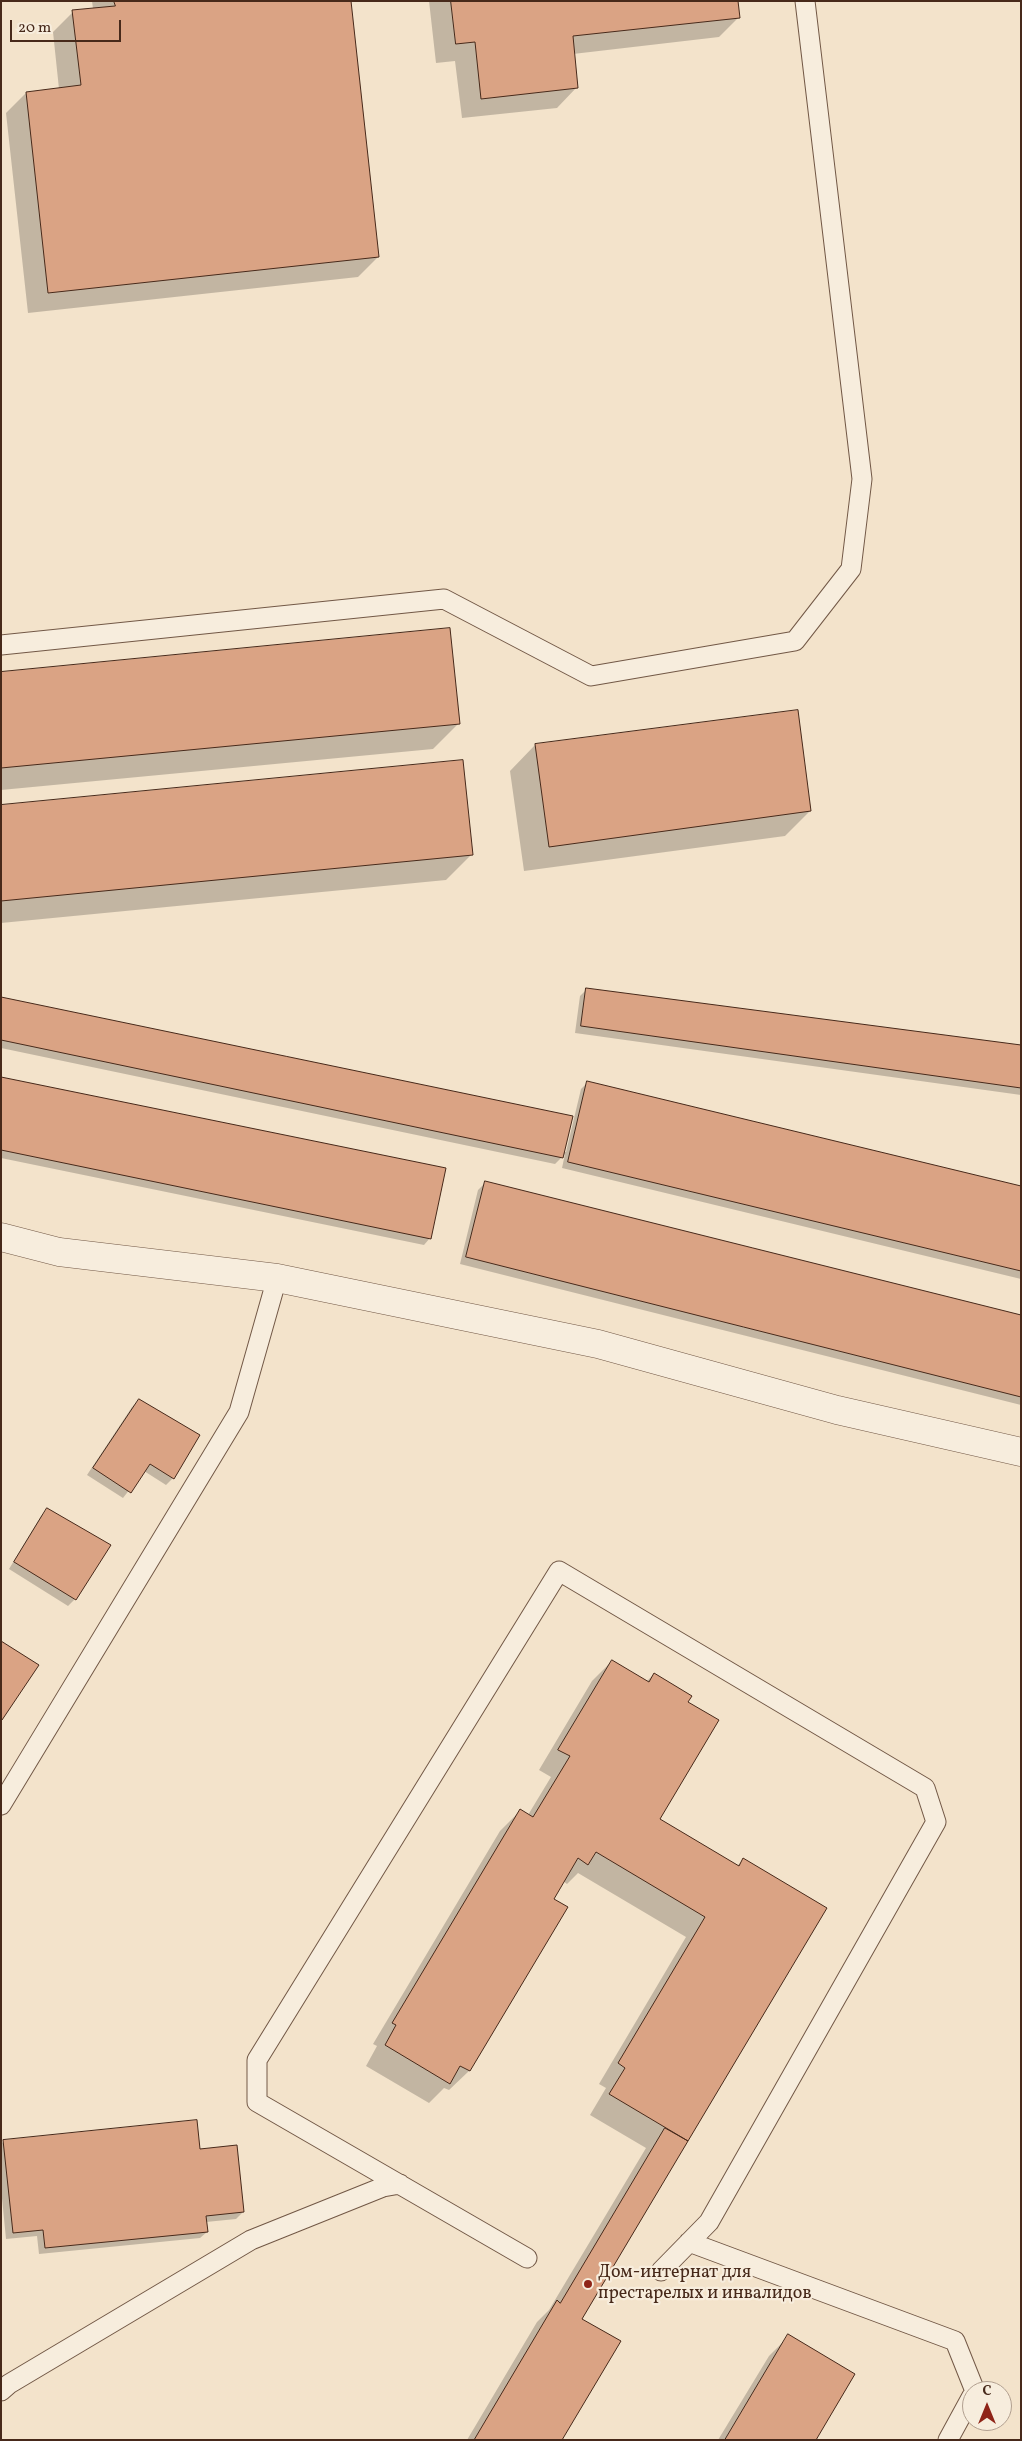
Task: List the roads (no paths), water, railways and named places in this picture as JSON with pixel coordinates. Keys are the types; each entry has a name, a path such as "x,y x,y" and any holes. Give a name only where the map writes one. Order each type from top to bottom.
{"street":[{"path":"1,1237 59,1252 277,1278 598,1344 837,1410 1021,1452"}],"lane":[{"path":"1,645 444,599 591,676 795,641 851,569 862,478 805,1"},
{"path":"1,1805 239,1412 277,1278"},
{"path":"527,2258 258,2102 258,2060 558,1571 925,1788 936,1822 709,2222 661,2271"},
{"path":"1,2391 9,2384 251,2240 383,2187 400,2184"},
{"path":"689,2242 955,2341 971,2381"},
{"path":"948,2440 962,2414"}],"place":[{"name":"Дом-интернат для престарелых и инвалидов","path":"588,2284"}]}
